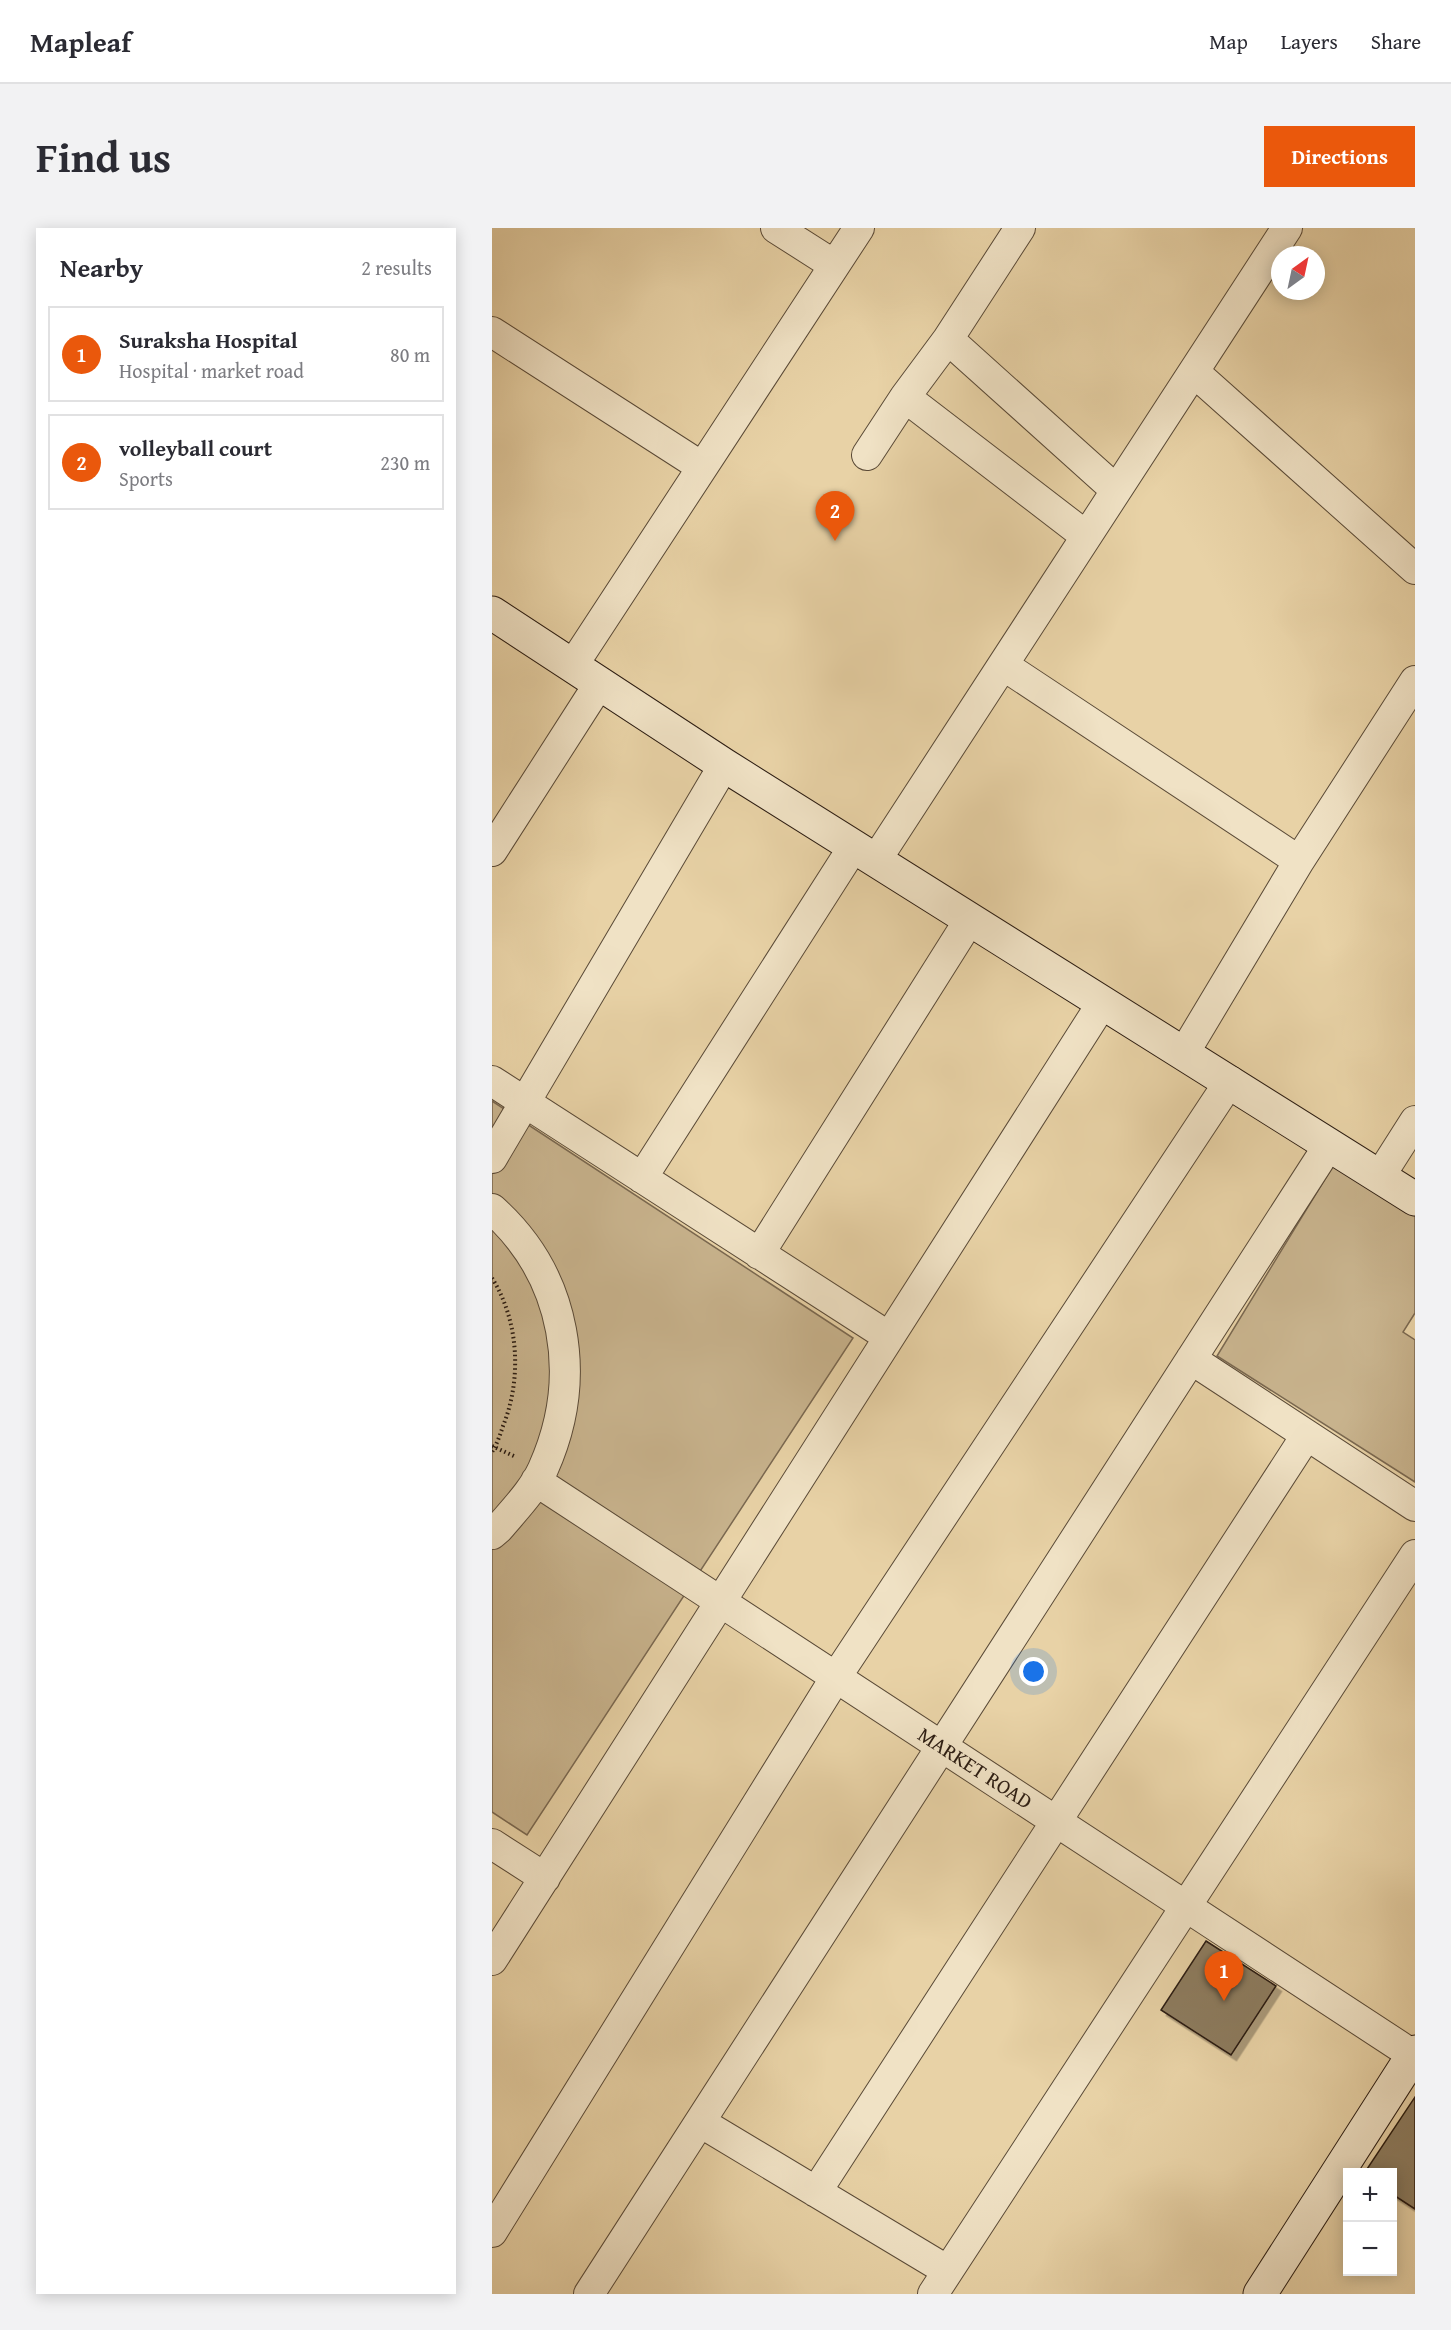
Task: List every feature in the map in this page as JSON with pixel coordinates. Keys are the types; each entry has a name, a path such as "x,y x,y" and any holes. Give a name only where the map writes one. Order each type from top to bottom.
{"street":[{"path":"776,228 834,265"},
{"path":"573,664 859,228"},
{"path":"867,455 905,397 948,339 1020,228"},
{"path":"642,1178 865,853 1003,665 1287,228"},
{"path":"492,332 702,467"},
{"path":"948,339 1116,490"},
{"path":"1194,372 1415,569"},
{"path":"905,397 1086,536"},
{"path":"492,613 724,765 1415,1199"},
{"path":"1003,665 1299,861"},
{"path":"1184,1053 1299,861 1415,681"},
{"path":"492,851 599,684"},
{"path":"492,1158 724,765"},
{"path":"759,1254 970,919"},
{"path":"492,1960 1103,1002"},
{"path":"492,1081 889,1337"},
{"path":"492,2232 836,1677 1230,1081"},
{"path":"1380,1176 1415,1121"},
{"path":"589,2294 1329,1145"},
{"path":"492,1209 511,1226 541,1269 559,1317 566,1369 561,1420 543,1469 537,1481 499,1528 492,1533"},
{"path":"1191,1359 1415,1506"},
{"path":"816,2192 1306,1436"},
{"name":"MARKET ROAD","path":"537,1481 1414,2054"},
{"path":"700,2122 816,2192 940,2283 1415,1555"},
{"path":"492,1844 544,1878"},
{"path":"1260,2294 1414,2054"}],"path":[{"path":"492,1278 499,1288 512,1328 516,1369 510,1409 492,1452"}],"shaded area":[{"path":"492,1101 853,1338 527,1835 492,1812"},
{"path":"1336,1161 1415,1211 1415,1313 1403,1332 1415,1340 1415,1482 1217,1356"}],"building":[{"path":"1206,1941 1276,1986 1231,2055 1161,2010"},
{"path":"1415,2097 1415,2209 1397,2197 1397,2168 1368,2168"}],"place":[{"name":"volleyball court","path":"835,541"},
{"name":"Suraksha Hospital","path":"1224,2001"}]}
